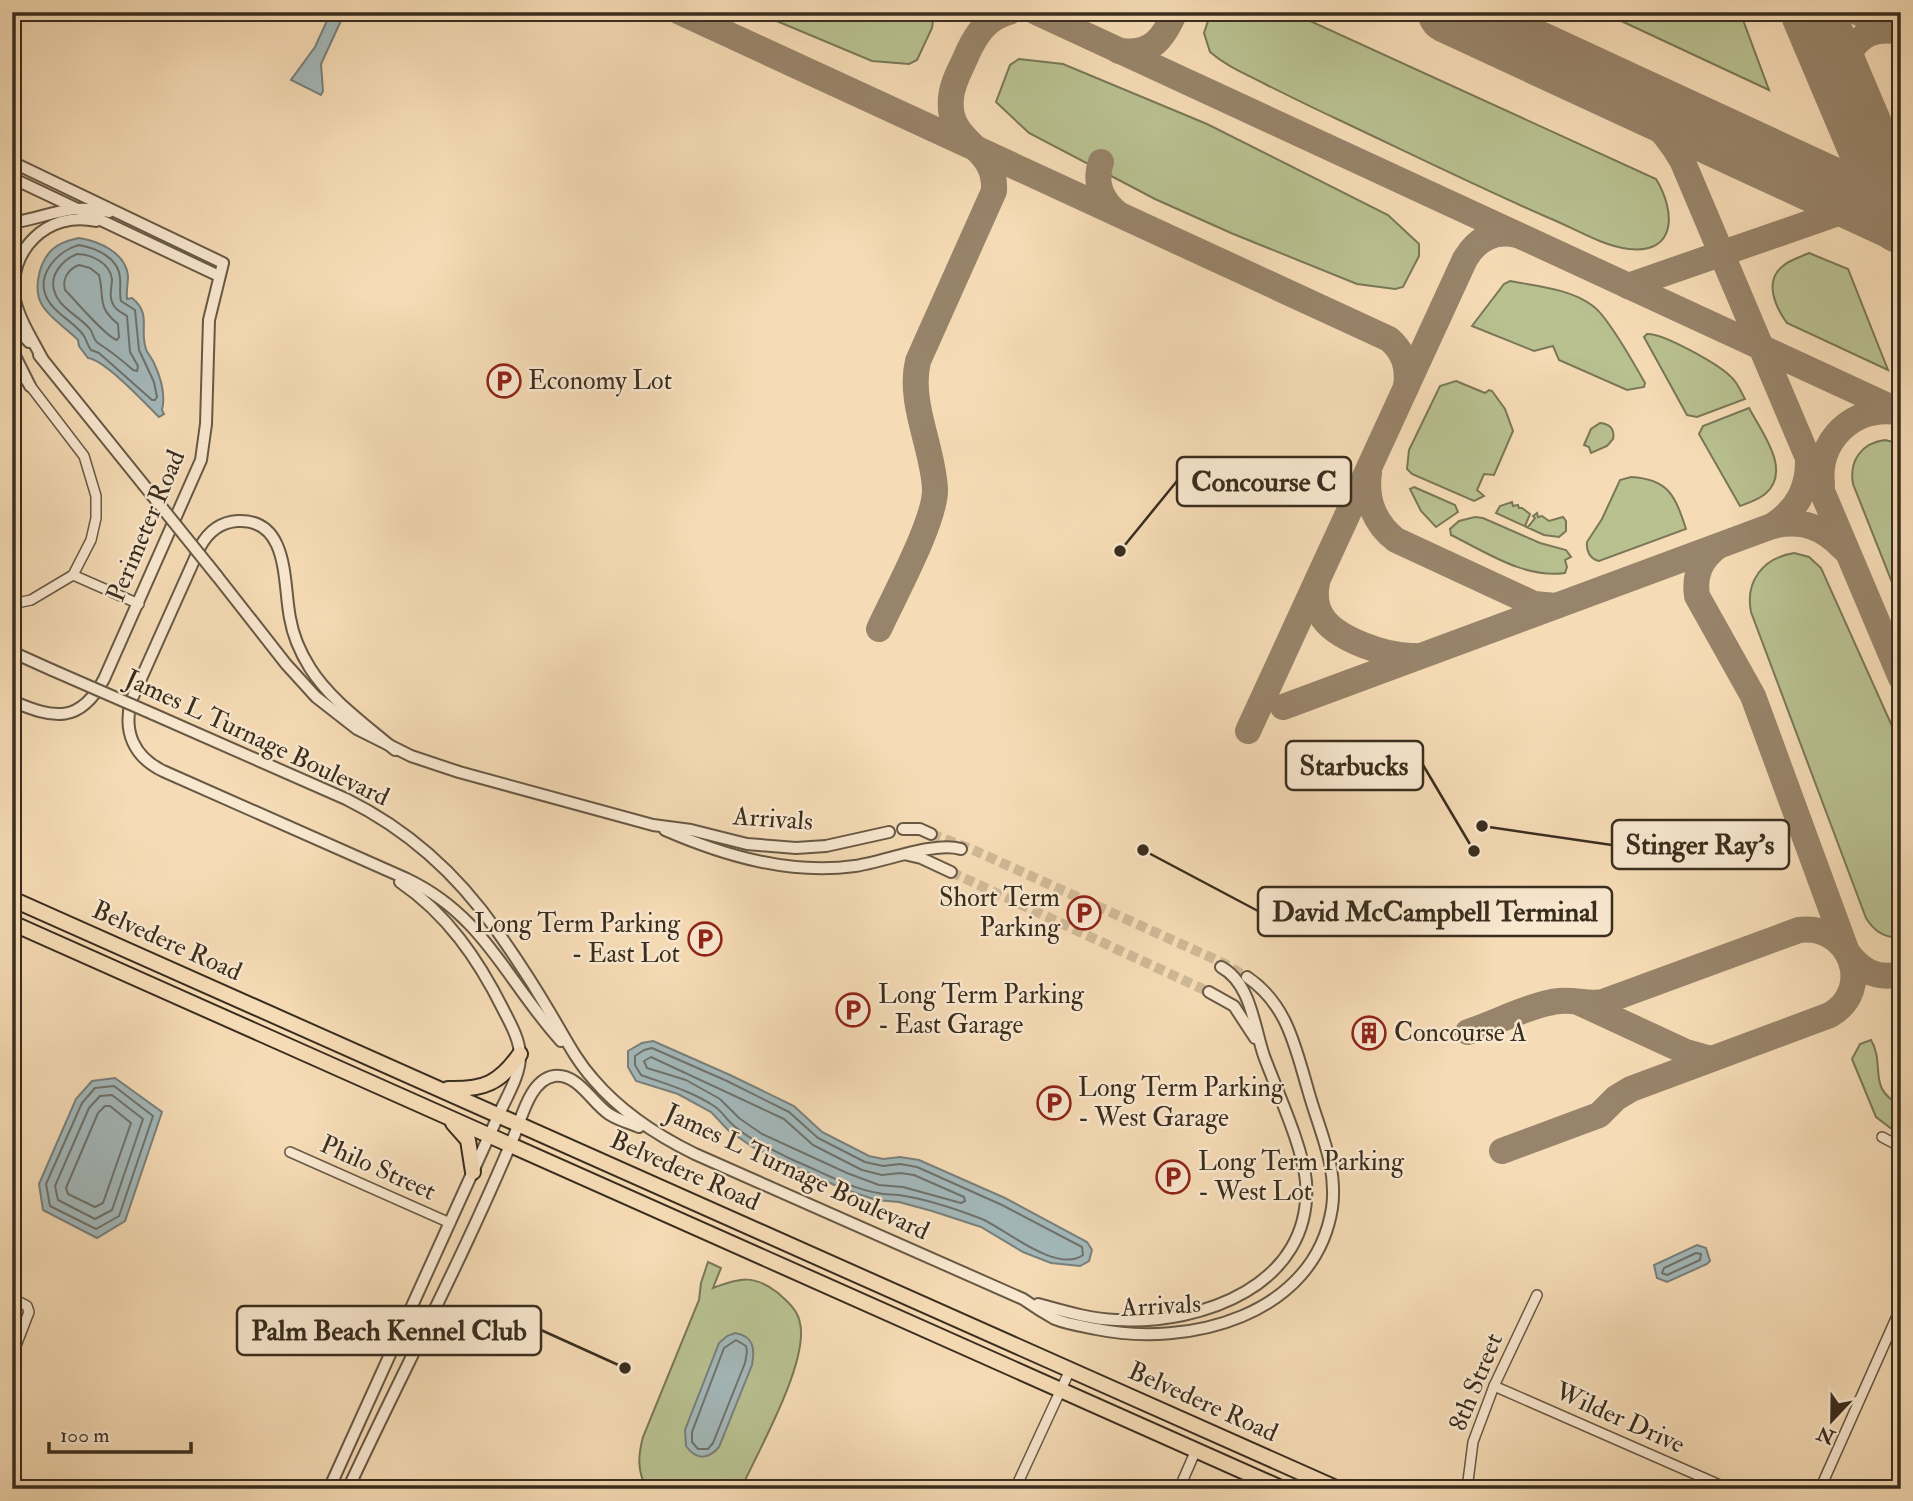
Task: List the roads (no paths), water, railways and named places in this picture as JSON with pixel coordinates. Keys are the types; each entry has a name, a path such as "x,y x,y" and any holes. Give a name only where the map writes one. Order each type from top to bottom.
{"main road":[{"name":"Belvedere Road","path":"12,899 1338,1489"},
{"name":"Belvedere Road","path":"12,923 1283,1489"},
{"path":"88,957 104,952 143,956"},
{"path":"442,1089 469,1089 488,1084 507,1071 520,1054"},
{"path":"438,1112 466,1136 472,1152 473,1172"}],"street":[{"name":"Perimeter Road","path":"12,162 223,263 209,320 203,451 192,484 97,692 82,708 69,714 42,713 12,701"},
{"path":"12,178 219,276"},
{"path":"12,223 75,208 105,211 128,218"},
{"path":"42,358 19,315 15,297 14,275 21,255 32,239 47,227 76,219 105,223"},
{"name":"James L Turnage Boulevard","path":"12,323 286,664 316,697 345,722 395,750 451,769 653,825"},
{"path":"12,350 30,386"},
{"path":"12,362 84,456 96,496 96,518 91,540 74,575 31,600 12,604"},
{"path":"395,750 329,692 306,662 292,627 282,557 272,537 263,527 246,521 228,522 213,530 200,547 131,701 128,722 135,747 149,763 163,771 423,887 465,918 493,949 542,1020 575,1056"},
{"path":"74,575 139,604"},
{"name":"James L Turnage Boulevard","path":"12,652 346,799 376,815 418,845 456,880 489,920 575,1056 613,1101 637,1121 664,1138 1023,1299"},
{"path":"653,825 689,841 775,865 825,868 869,863 942,847 961,849"},
{"name":"Arrivals","path":"653,825 691,830 747,844 796,848 825,846 889,832"},
{"path":"903,829 920,829 930,834"},
{"path":"907,855 921,858 951,872"},
{"path":"329,1489 519,1068 520,1054 515,1033 498,999 455,932 424,900 377,867"},
{"path":"1023,1299 1090,1317 1116,1320 1148,1320 1182,1315 1245,1293 1272,1274 1292,1247 1304,1216 1306,1200 1303,1166 1246,998 1233,977 1221,967"},
{"name":"Arrivals","path":"1023,1299 1055,1319 1087,1328 1135,1334 1183,1333 1219,1325 1253,1311 1284,1292 1308,1267 1329,1222 1333,1189 1331,1160 1287,1022 1269,995 1247,977"},
{"path":"1209,992 1238,1011 1262,1049"},
{"path":"348,1489 539,1084 549,1078 561,1077 578,1085 610,1115 664,1138"},
{"path":"1882,1137 1901,1147"},
{"name":"Philo Street","path":"290,1152 450,1223"},
{"name":"8th Street","path":"1467,1489 1473,1442 1494,1385 1536,1295"},
{"path":"12,1298 27,1306 29,1312 12,1356"},
{"path":"1820,1489 1901,1307"},
{"path":"1015,1489 1070,1370"},
{"name":"Wilder Drive","path":"1494,1385 1729,1489"},
{"path":"1179,1489 1196,1450"},
{"path":"307,1489 315,1489"}],"water":[{"path":"331,12 345,12 321,64 321,95 291,80 315,47"},
{"path":"79,238 110,250 126,268 127,299 132,298 142,310 144,342 162,386 164,414 159,417 114,374 88,358 78,340 45,310 39,299 40,271 45,258 59,245"},
{"path":"653,1041 794,1106 822,1132 869,1156 919,1160 1005,1198 1087,1242 1092,1250 1089,1261 1080,1266 1051,1263 1023,1252 981,1227 932,1211 899,1202 876,1200 841,1188 754,1148 728,1130 711,1112 678,1094 636,1081 628,1067 628,1051 642,1043"},
{"path":"115,1078 162,1112 125,1221 97,1238 43,1210 39,1184 76,1099 92,1081"},
{"path":"1697,1245 1706,1248 1710,1261 1707,1264 1667,1282 1657,1278 1654,1265"},
{"path":"735,1333 750,1340 752,1365 719,1447 711,1454 698,1456 686,1446 685,1430 719,1343"}],"tunnel":[{"path":"931,834 969,848 1223,963 1247,977"},
{"path":"951,872 1209,992"}],"place":[{"name":"Economy Lot","path":"504,381"},
{"name":"Concourse C","path":"1120,551"},
{"name":"Stinger Ray's","path":"1482,826"},
{"name":"David McCampbell Terminal","path":"1143,850"},
{"name":"Starbucks","path":"1474,851"},
{"name":"Short Term Parking","path":"1084,913"},
{"name":"Long Term Parking - East Lot","path":"705,939"},
{"name":"Long Term Parking - East Garage","path":"853,1010"},
{"name":"Concourse A","path":"1369,1033"},
{"name":"Long Term Parking - West Garage","path":"1054,1103"},
{"name":"Long Term Parking - West Lot","path":"1173,1177"},
{"name":"Palm Beach Kennel Club","path":"625,1368"}]}
